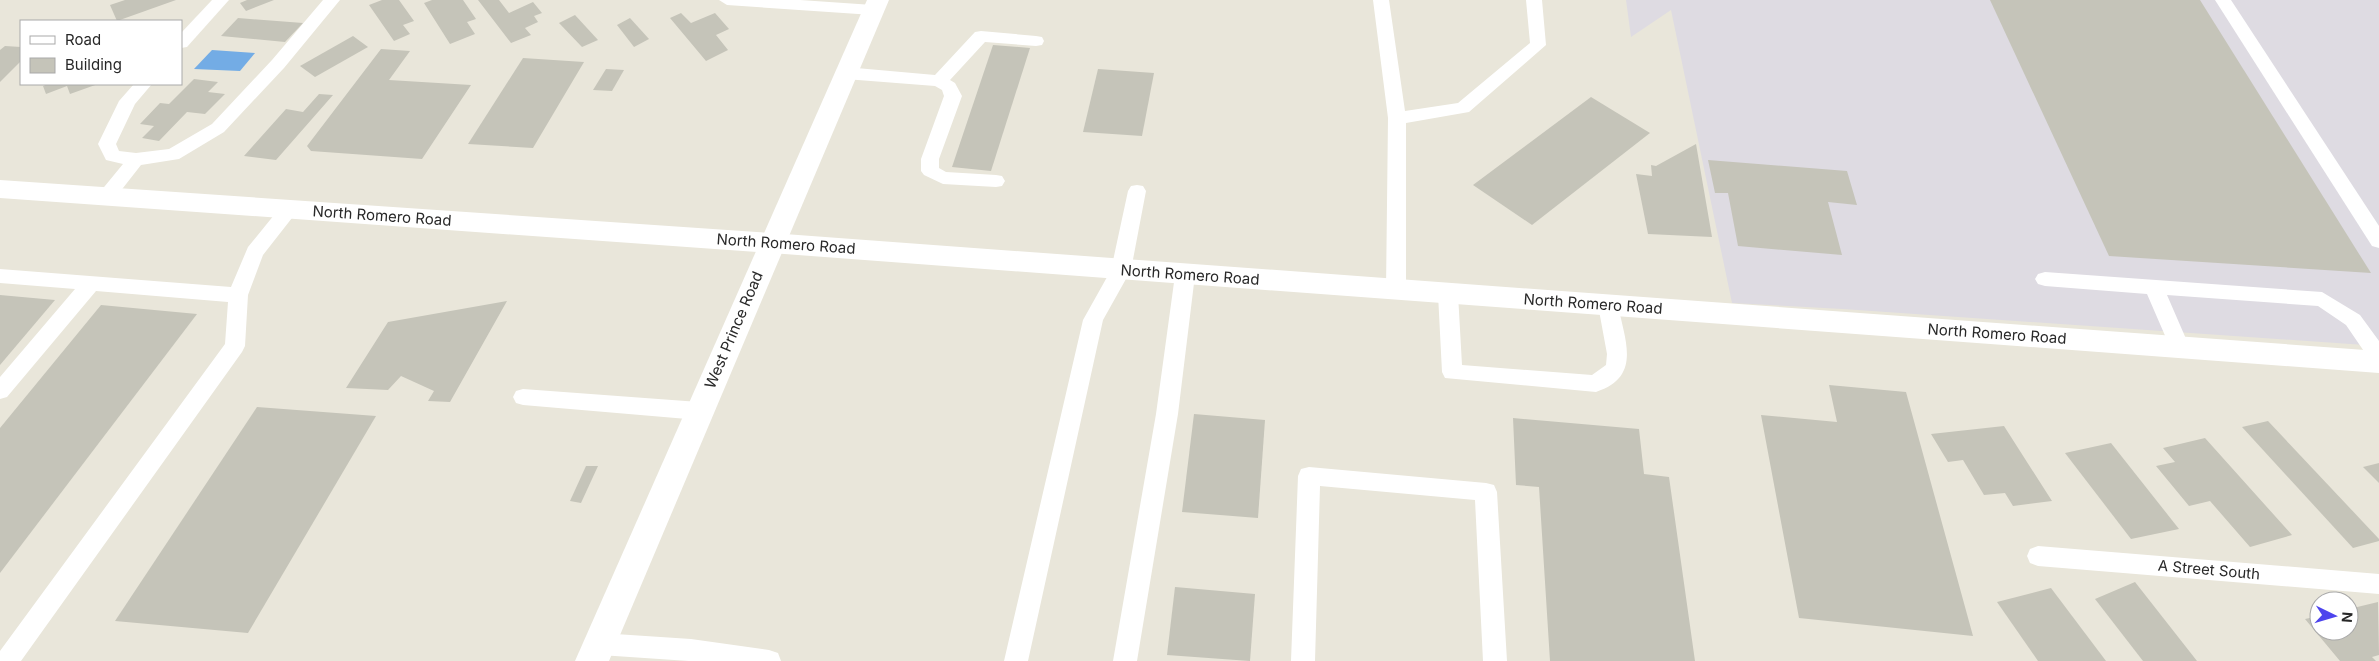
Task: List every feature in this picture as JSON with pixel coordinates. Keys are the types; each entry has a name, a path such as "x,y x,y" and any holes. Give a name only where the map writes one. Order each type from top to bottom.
{"street":[{"name":"West Prince Road","path":"596,652 875,5"},
{"name":"North Romero Road","path":"0,189 771,243 2379,362"}],"lane":[{"path":"182,42 221,0"},
{"path":"143,85 128,101 107,144 112,156 136,159 173,155 218,128 278,64 332,0"},
{"path":"726,0 875,5"},
{"path":"1381,0 1397,118 1398,225 1396,290"},
{"path":"1397,118 1463,108 1538,44 1534,0"},
{"path":"2223,0 2373,223 2379,241"},
{"path":"939,81 981,36 1036,40"},
{"path":"846,73 939,81 949,86 953,96 930,159 930,170 944,178 996,181"},
{"path":"106,197 136,159"},
{"path":"1016,661 1093,320 1121,270 1137,191"},
{"path":"7,661 235,346 238,295 255,252 290,210"},
{"path":"1125,661 1167,414 1185,275"},
{"path":"0,276 238,295"},
{"path":"2044,279 2322,299 2353,320 2379,357"},
{"path":"0,391 90,284"},
{"path":"2154,287 2180,348"},
{"path":"1448,294 1452,372 1596,384 1616,370 1617,354 1608,305"},
{"path":"524,397 699,411"},
{"path":"1303,661 1309,476 1486,492 1495,661"},
{"name":"A Street South","path":"2038,556 2379,584"},
{"path":"596,652 691,650 769,661"}],"shaded area":[{"path":"1626,0 2379,0 2379,346 1732,303 1671,10 1631,37"}],"water":[{"path":"212,50 255,53 240,71 194,69"}],"building":[{"path":"125,0 176,0 120,20 117,20 110,5"},
{"path":"247,0 274,0 246,11 240,3"},
{"path":"382,0 399,0 414,21 403,25 410,34 394,41 369,5"},
{"path":"432,0 463,0 476,19 467,22 475,34 450,44 424,3"},
{"path":"478,0 499,0 509,13 533,2 542,13 534,16 538,22 525,28 531,35 511,43"},
{"path":"1990,0 2200,0 2371,273 2109,256"},
{"path":"681,13 691,23 715,13 729,29 716,35 728,50 706,61 670,18"},
{"path":"575,15 598,40 582,47 559,23"},
{"path":"238,18 303,23 285,42 221,36"},
{"path":"630,18 649,39 634,47 617,25"},
{"path":"353,36 368,47 315,77 300,66"},
{"path":"993,45 1030,48 991,171 952,167"},
{"path":"5,46 20,47 20,62 0,82 0,50"},
{"path":"381,49 410,51 389,80 471,85 422,159 311,151 307,146"},
{"path":"523,58 584,62 533,148 468,144"},
{"path":"606,69 624,70 612,91 593,90"},
{"path":"1098,69 1154,73 1142,136 1083,132"},
{"path":"194,79 218,82 208,92 225,94 205,114 187,112 159,141 142,138 154,126 140,124 160,103 169,104"},
{"path":"95,85 70,94 67,86 46,94 43,86"},
{"path":"319,94 333,95 276,160 244,156 286,109 303,112"},
{"path":"1591,97 1650,133 1532,225 1473,185"},
{"path":"1696,144 1712,237 1648,234 1636,174 1652,176 1651,165 1656,166"},
{"path":"1708,160 1847,171 1857,205 1828,202 1842,255 1738,246 1728,193 1715,193"},
{"path":"0,295 55,300 0,365"},
{"path":"507,301 450,402 428,401 434,391 401,376 388,390 346,388 388,322"},
{"path":"101,305 197,314 0,573 0,428"},
{"path":"1829,385 1906,392 1973,636 1799,618 1761,415 1837,422"},
{"path":"257,407 376,416 248,633 115,621"},
{"path":"1194,414 1265,420 1258,518 1182,512"},
{"path":"1513,418 1639,429 1644,474 1669,477 1695,661 1550,661 1539,487 1516,485"},
{"path":"2268,421 2379,541 2353,548 2242,427"},
{"path":"2004,426 2052,501 2013,506 2005,493 1984,495 1963,460 1948,462 1931,434"},
{"path":"2205,438 2292,535 2250,547 2210,501 2189,506 2156,466 2175,462 2163,448"},
{"path":"2111,443 2179,529 2131,539 2065,453"},
{"path":"2379,463 2379,483 2363,467"},
{"path":"586,466 598,466 581,503 570,501"},
{"path":"2135,582 2197,661 2143,661 2095,599"},
{"path":"1175,587 1255,594 1250,661 1167,655"},
{"path":"2051,588 2106,661 2038,661 1997,602"},
{"path":"2378,602 2379,655 2372,657 2376,661 2340,661 2323,641 2359,641 2359,607"}]}
